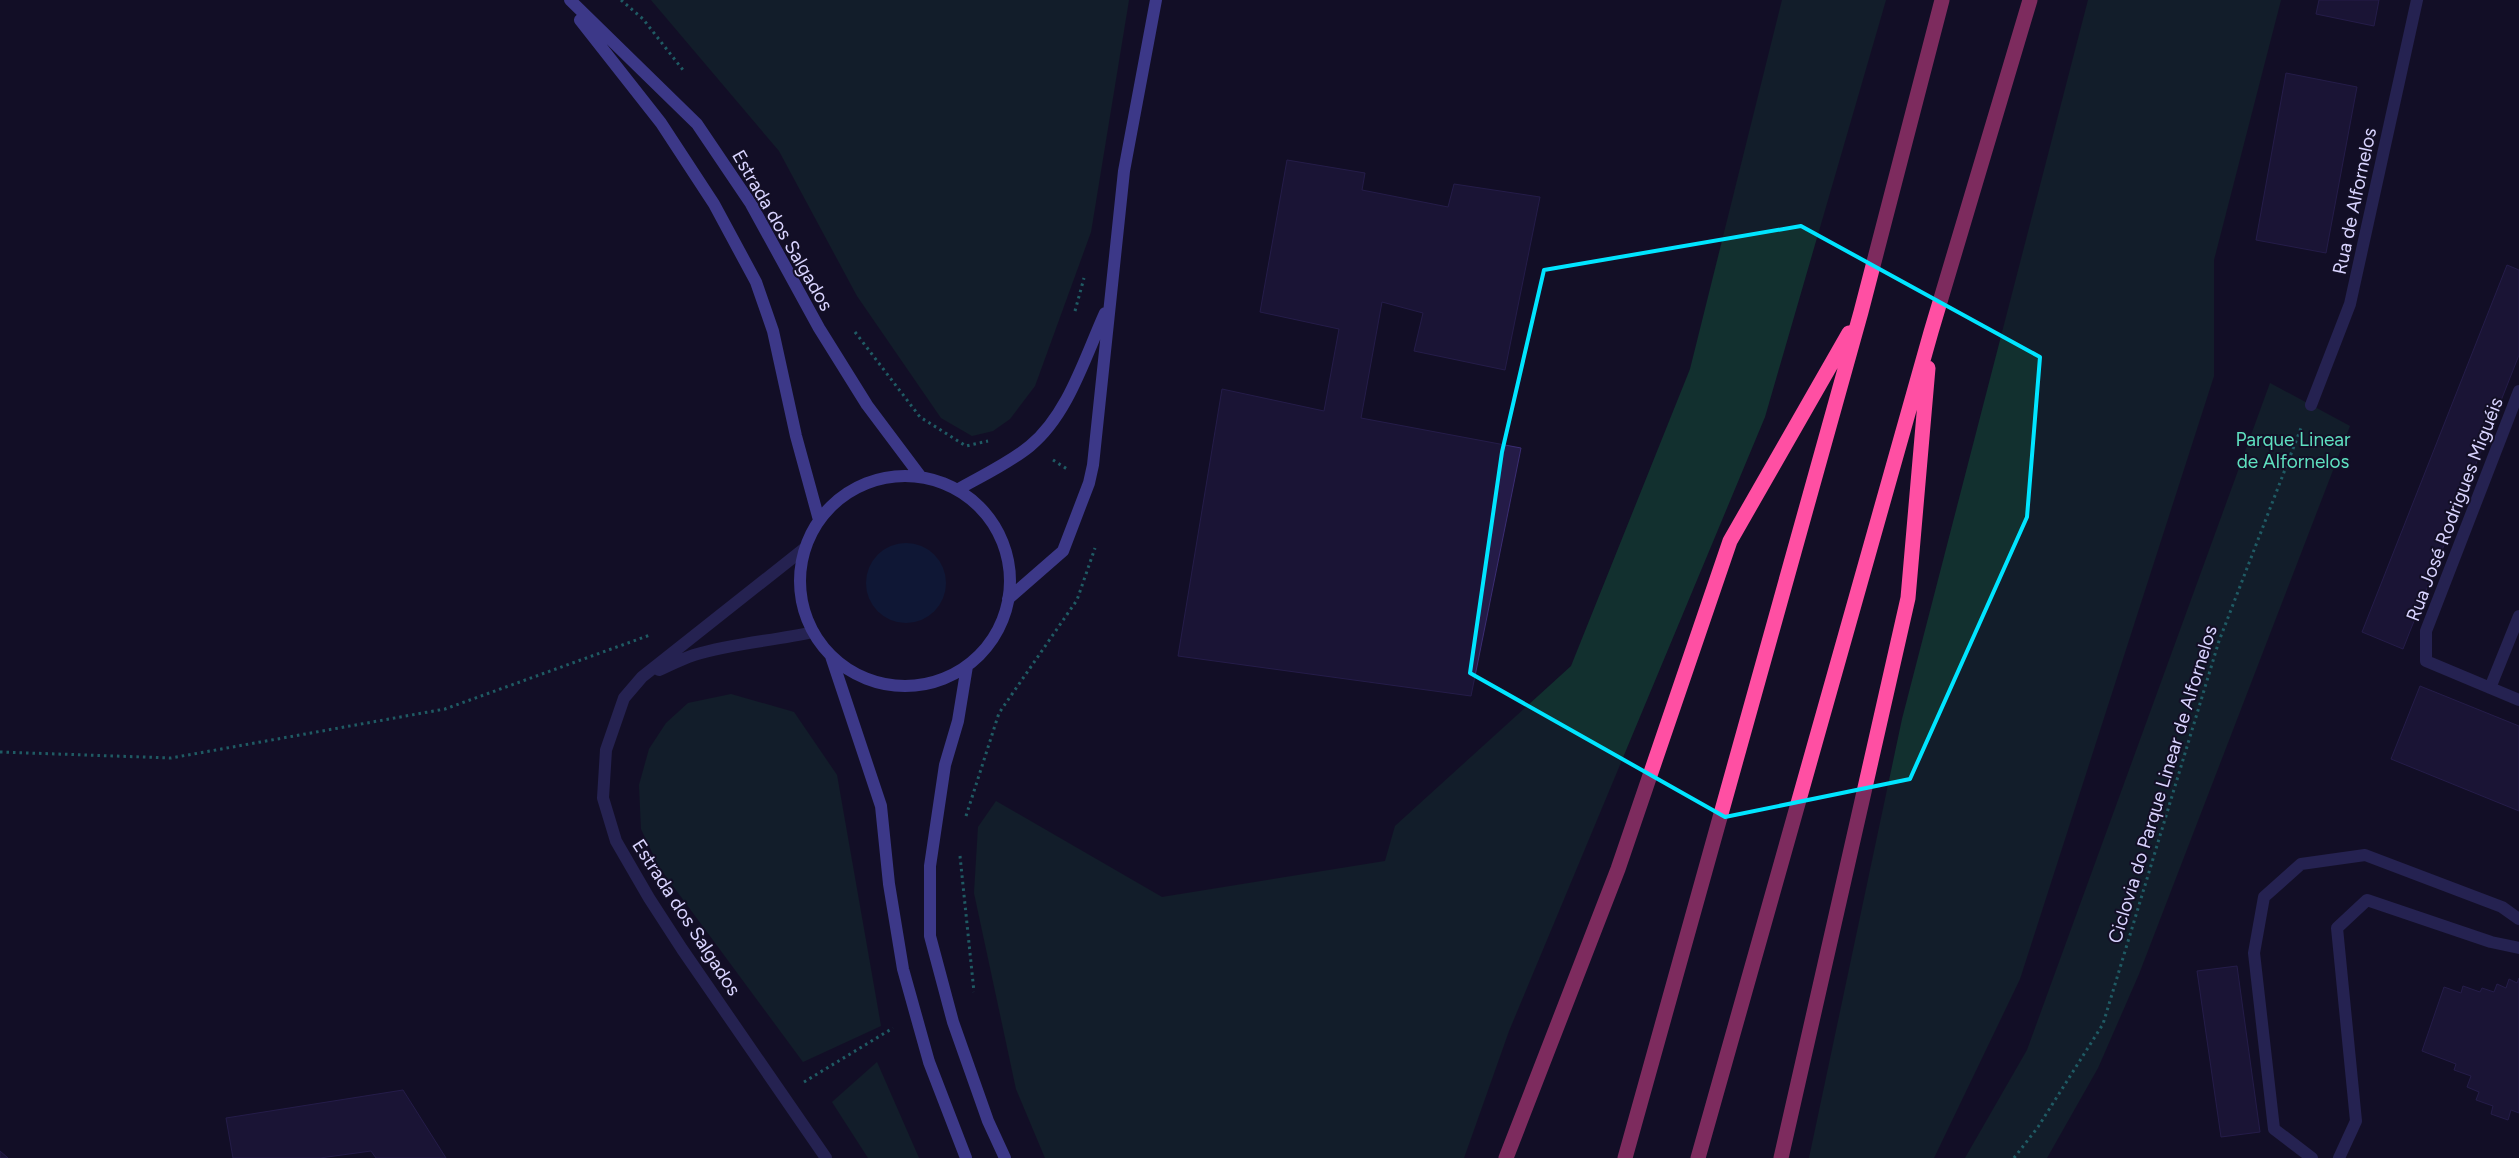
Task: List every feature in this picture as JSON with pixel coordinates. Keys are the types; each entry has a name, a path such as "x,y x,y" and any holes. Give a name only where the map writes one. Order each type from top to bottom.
{"highway":[{"path":"1624,1158 1861,312 1942,0"},
{"path":"1698,1158 1931,332 2030,0"},
{"path":"1506,1158 1618,869 1730,541 1861,312"},
{"path":"1781,1158 1908,598 1931,332"}],"main road":[{"path":"565,0 661,123 714,204 756,282 773,331 796,436 819,520"},
{"name":"Estrada dos Salgados","path":"570,0 697,124 751,204 819,328 867,405 921,477"},
{"path":"1008,599 1063,551 1089,483 1093,465 1124,171 1156,0"},
{"path":"957,490 1018,456 1047,429 1067,397 1109,304"},
{"path":"892,477 921,477 957,490 982,510 1000,536 1009,566 1008,599 1001,624 987,648 967,666 941,680 912,686 883,684 855,674 831,656 813,632 802,606 800,576 805,548 819,520 839,499 864,484 892,477"},
{"path":"831,656 851,720 869,764 881,806 889,884 903,969 929,1062 966,1158"},
{"path":"967,666 958,721 945,765 930,866 930,936 953,1022 988,1121 1005,1158"}],"street":[{"name":"Rua de Alfornelos","path":"2311,404 2350,304 2417,0"},
{"name":"Rua José Rodrigues Miguéis","path":"2519,391 2426,632 2426,661 2519,700"},
{"name":"Estrada dos Salgados","path":"805,548 642,677 624,698 606,750 603,798 616,841 649,898 826,1158"},
{"path":"2490,688 2519,616"},
{"path":"642,677 694,655 813,632"},
{"path":"2312,1158 2274,1129 2254,953 2264,897 2301,864 2365,855 2502,907 2519,918"},
{"path":"2338,1158 2356,1121 2337,928 2367,900 2491,942 2519,948"}],"path":[{"path":"621,0 643,19 686,73"},
{"path":"1073,316 1087,270"},
{"path":"851,326 920,417 966,446 996,439"},
{"name":"Ciclovia do Parque Linear de Alfornelos","path":"2014,1158 2038,1127 2102,1024 2219,641 2311,404"},
{"path":"1031,445 1089,483"},
{"path":"964,822 999,713 1078,600 1098,539"},
{"path":"0,752 171,758 445,709 658,632"},
{"path":"959,850 975,994"},
{"path":"782,1095 916,1014"}],"highlighted area":[{"path":"1801,226 2040,357 2027,517 1910,779 1725,817 1470,673 1502,452 1544,270"}],"green space":[{"path":"651,0 1129,0 1091,232 1035,386 1010,419 993,431 972,436 941,418 857,296 779,151"},
{"path":"1782,0 1886,0 1765,417 1509,1031 1464,1158 1045,1158 1016,1089 974,893 978,827 996,801 1162,897 1385,861 1395,826 1571,666 1690,369"},
{"path":"2088,0 2281,0 2214,260 2214,376 2020,979 1934,1158 1809,1158 1902,719"},
{"name":"Parque Linear de Alfornelos","path":"2270,383 2350,426 2139,974 2098,1068 2047,1158 1965,1158 2027,1050"},
{"path":"731,694 794,712 837,775 881,1026 803,1062 659,867 641,829 639,785 649,749 666,723 688,703"},
{"path":"877,1062 919,1158 868,1158 832,1102"}],"water":[{"path":"906,543 921,546 934,555 943,568 946,583 943,598 934,611 921,620 906,623 891,620 878,611 869,598 866,583 869,568 878,555 891,546"}],"building":[{"path":"2319,0 2379,0 2374,26 2316,14"},
{"path":"2286,73 2357,87 2326,253 2256,240"},
{"path":"1287,160 1365,173 1362,190 1448,207 1454,184 1540,197 1505,370 1414,351 1423,313 1382,302 1361,418 1521,448 1471,696 1178,656 1222,389 1324,411 1339,329 1260,312"},
{"path":"2507,265 2519,270 2519,355 2403,649 2362,632"},
{"path":"2420,686 2519,726 2519,811 2391,759"},
{"path":"2237,966 2260,1132 2221,1137 2197,971"},
{"path":"2519,978 2519,1113 2511,1110 2508,1120 2491,1114 2493,1106 2476,1100 2479,1092 2467,1087 2471,1076 2454,1070 2456,1064 2422,1051 2444,987 2461,993 2463,986 2480,992 2482,988 2494,992 2497,984 2506,988 2509,979 2517,983"},
{"path":"403,1090 446,1158 376,1158 371,1151 320,1158 233,1158 226,1118"},
{"path":"0,1151 8,1158 0,1158"}]}
